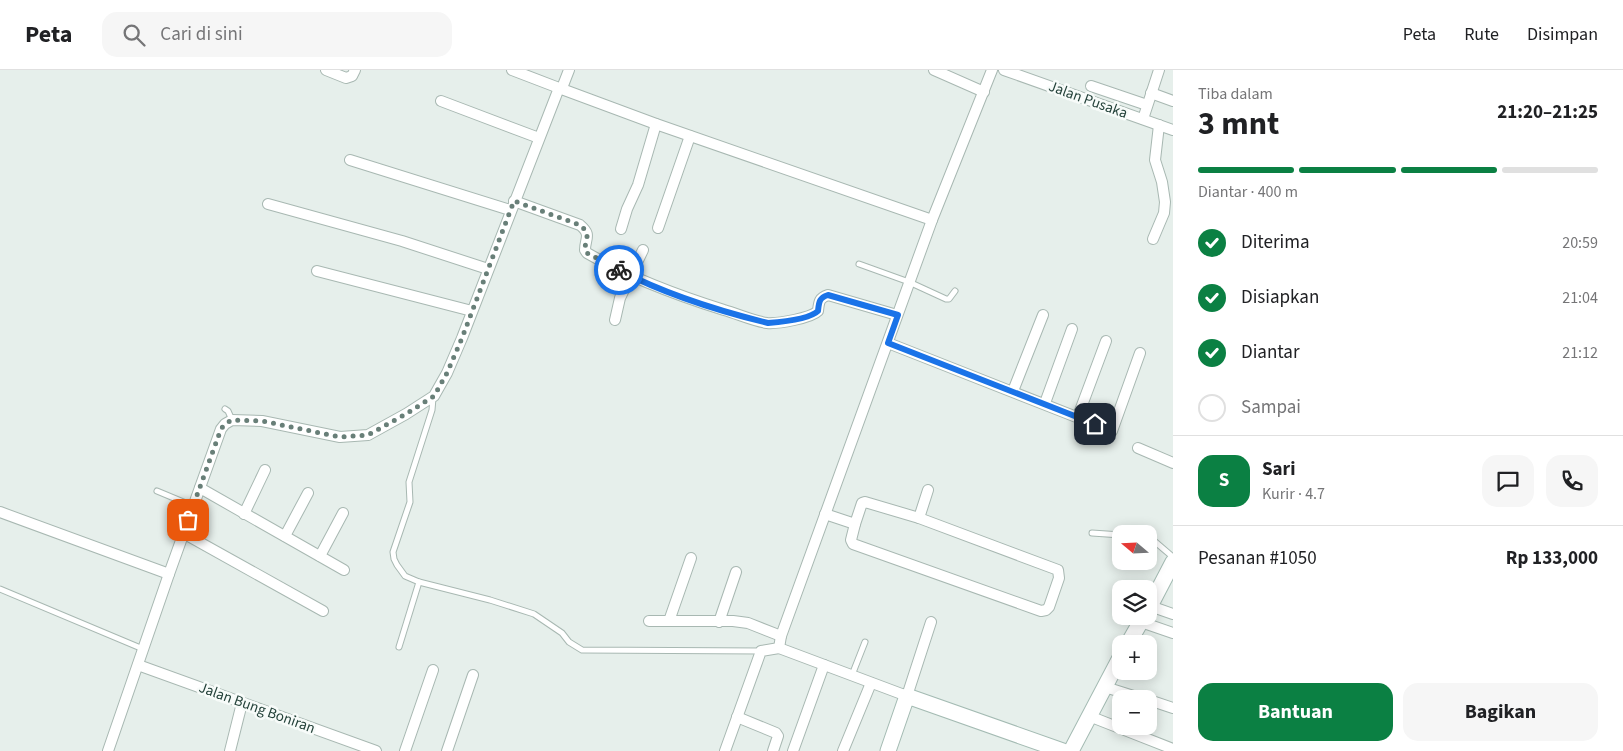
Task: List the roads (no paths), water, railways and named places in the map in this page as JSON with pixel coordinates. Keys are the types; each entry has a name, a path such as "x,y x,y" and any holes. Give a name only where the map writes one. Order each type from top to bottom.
{"street":[{"path":"326,70 346,78 352,76 355,70"},
{"path":"512,70 656,124 932,220"},
{"path":"110,747 221,429 232,420 262,421 340,437 368,435 434,396 447,373 539,138 569,70"},
{"path":"934,70 984,92"},
{"path":"779,648 781,636 909,282 992,70"},
{"name":"Jalan Pusaka","path":"1004,70 1173,130"},
{"path":"1142,119 1159,70"},
{"path":"1090,86 1147,105"},
{"path":"1151,93 1173,101"},
{"path":"441,101 539,138"},
{"path":"621,229 640,179 656,124"},
{"path":"1154,239 1160,225 1164,207 1162,182 1155,160 1159,125"},
{"path":"658,228 690,136"},
{"path":"350,160 580,225 586,232 585,250 587,253 630,276 687,299 768,323 814,315 818,311 820,299 828,295 898,315"},
{"path":"268,204 402,241 488,269"},
{"path":"615,320 620,298 643,250"},
{"path":"317,271 472,311"},
{"path":"1013,391 1042,315"},
{"path":"1045,403 1072,329"},
{"path":"1078,416 1106,342"},
{"path":"888,343 1045,403 1112,431 1140,353"},
{"path":"1138,448 1173,463"},
{"path":"244,514 265,470"},
{"path":"200,488 344,570"},
{"path":"920,518 928,490"},
{"path":"285,536 308,494"},
{"path":"865,502 920,518 1058,570 1059,578 1048,607 1046,610 1041,611 854,544 851,540 855,524 862,503 865,502"},
{"path":"0,512 169,574"},
{"path":"320,556 343,513"},
{"path":"825,514 855,524"},
{"path":"184,533 323,611"},
{"path":"669,621 691,558"},
{"path":"1157,592 1173,562"},
{"path":"719,622 736,572"},
{"path":"1157,613 1173,614"},
{"path":"649,621 739,621 781,636"},
{"path":"1157,621 1173,633"},
{"path":"888,751 931,622"},
{"path":"725,751 760,651 779,648 1063,751"},
{"name":"Jalan Bung Boniran","path":"138,665 376,751"},
{"path":"793,751 824,665"},
{"path":"406,751 433,670"},
{"path":"1071,751 1112,673"},
{"path":"447,751 473,675"},
{"path":"843,751 872,683"},
{"path":"1105,687 1114,690"},
{"path":"230,751 242,702"},
{"path":"1157,703 1173,708"},
{"path":"1089,716 1173,749"},
{"path":"737,717 776,733 778,736 773,751"}],"lane":[{"path":"859,264 909,282 946,299 955,291"},
{"path":"434,396 432,410 409,482 410,502 408,510 393,552 394,560 406,576 419,582 534,614 562,633 569,642 582,650 760,651"},
{"path":"225,409 232,420"},
{"path":"157,491 193,506"},
{"path":"1092,533 1112,534"},
{"path":"1158,545 1173,557"},
{"path":"399,646 419,582"},
{"path":"0,589 143,649"},
{"path":"852,675 865,642"}]}
